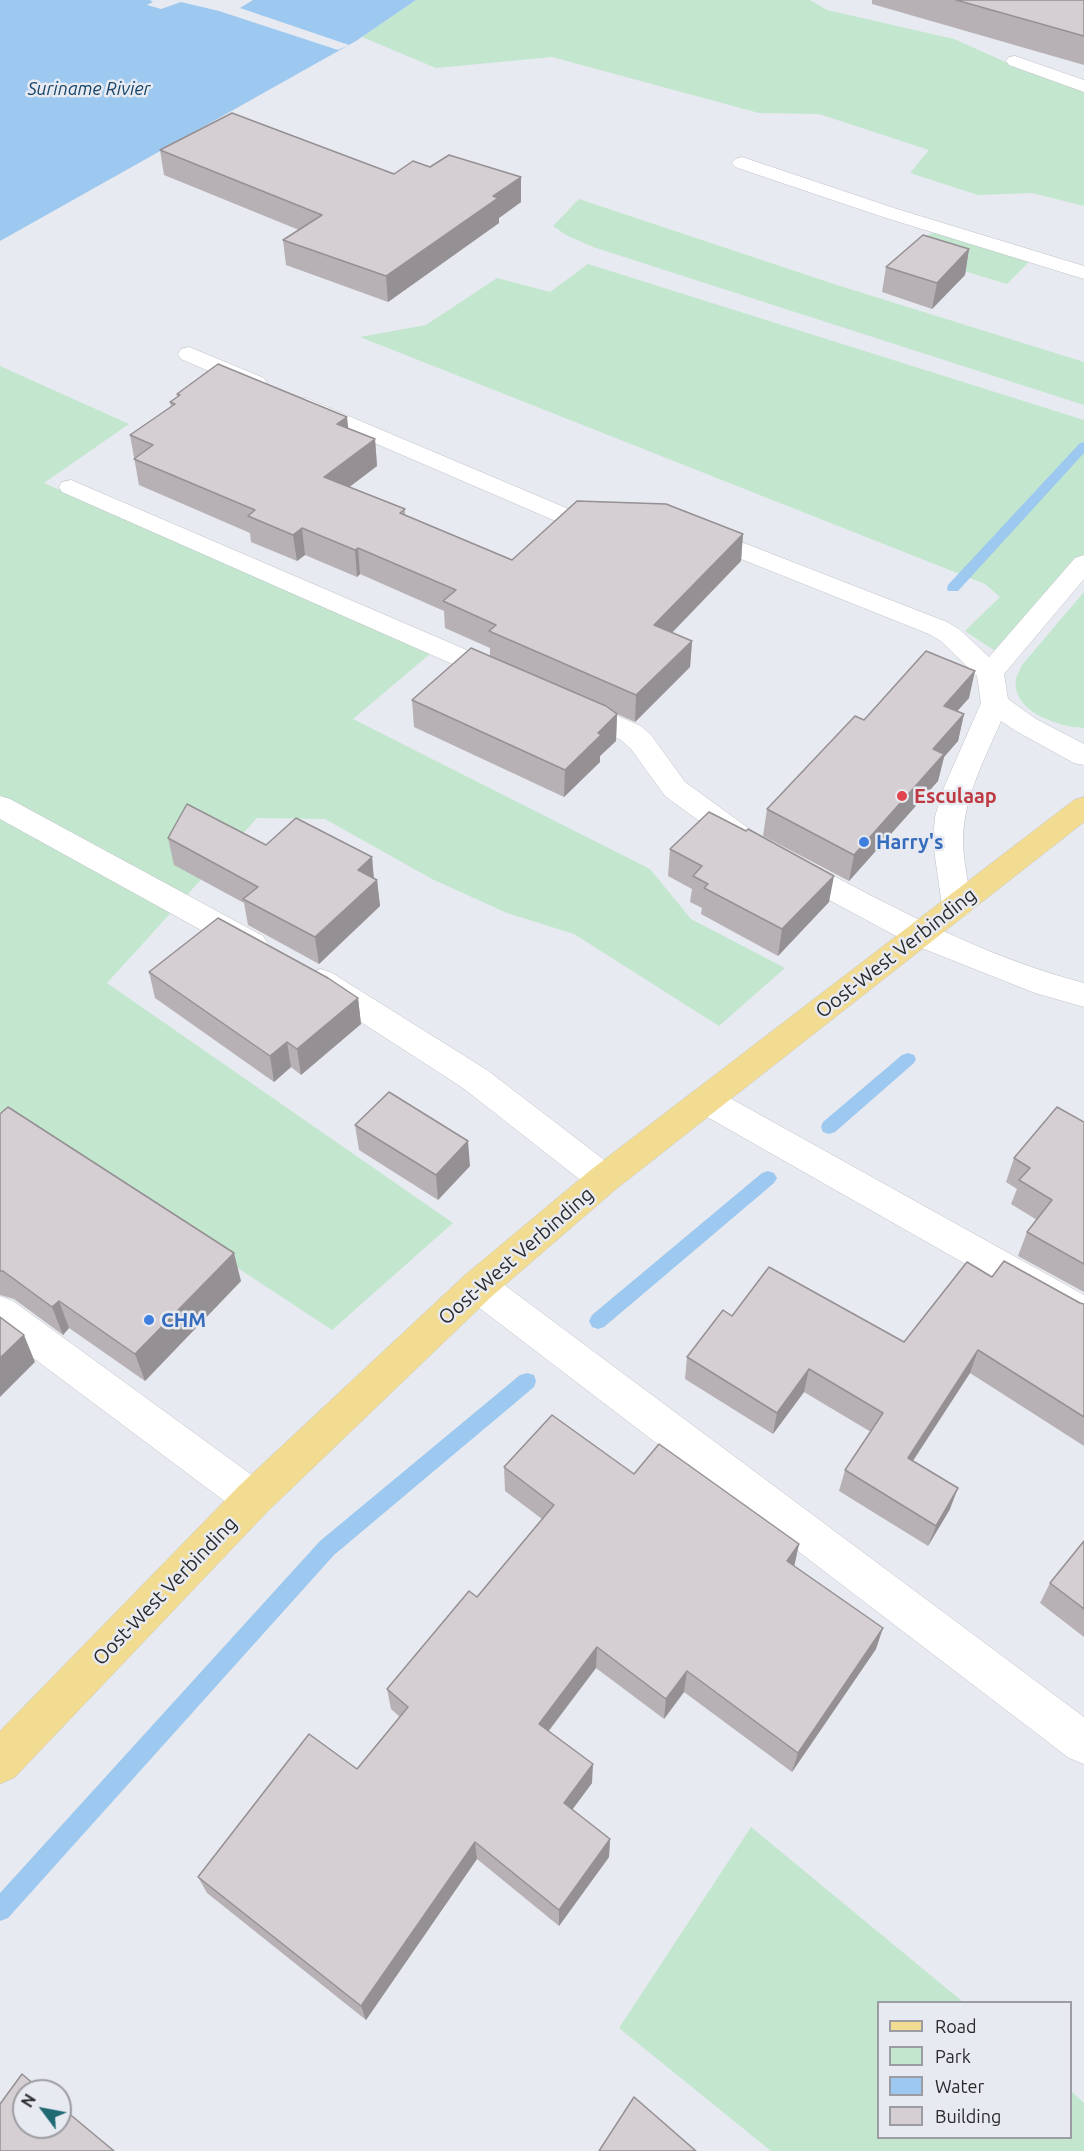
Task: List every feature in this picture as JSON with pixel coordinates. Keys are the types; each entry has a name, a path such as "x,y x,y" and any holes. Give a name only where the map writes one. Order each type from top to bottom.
{"main road":[{"name":"Oost-West Verbinding","path":"0,1762 253,1499 478,1286 604,1179 1084,807"}],"street":[{"path":"1015,61 1084,86"},
{"path":"742,164 1084,273"},
{"path":"189,354 567,517 591,520 634,519"},
{"path":"71,487 631,733 641,742 675,789 768,854 920,935 1046,985 1084,995"},
{"path":"682,526 938,628 950,635 990,673 995,703 956,792 950,817 948,842 957,906"},
{"path":"990,673 1084,563"},
{"path":"995,703 1026,725 1084,756"},
{"path":"0,806 344,994 475,1079 604,1179"},
{"path":"707,1101 1084,1312"},
{"path":"478,1286 1084,1743"},
{"path":"0,1312 253,1499"}],"green space":[{"path":"416,0 810,0 827,10 954,39 1010,64 1084,89 1084,206 1032,193 978,195 910,173 929,150 819,114 759,113 552,57 436,68 362,37"},
{"path":"579,199 837,285 1084,362 1084,405 593,247 566,235 553,226"},
{"path":"939,232 1031,260 1007,284 908,254 921,239"},
{"path":"588,264 1084,420 1084,557 995,651 965,631 1000,597 985,584 360,337 426,325 497,278 550,292"},
{"path":"0,366 129,424 44,483 431,653 353,719 650,869 691,919 785,968 719,1026 574,934 507,913 432,879 325,819 257,818 107,983 453,1223 332,1330 22,1126 0,1144"},
{"path":"1084,592 1084,728 1051,721 1029,709 1017,691 1016,679 1022,665"},
{"path":"751,1827 962,2001 877,2001 877,2139 1072,2139 1072,2092 1084,2103 1084,2151 771,2151 619,2028"}],"water":[{"name":"Suriname Rivier","path":"0,0 416,0 356,41 0,241"}],"pier":[{"path":"150,0 253,0 240,8 349,45 338,50 219,11 181,2 161,9 147,5 153,2"}],"building":[{"path":"956,0 1084,0 1084,36"},
{"path":"232,113 394,174 413,161 430,167 449,155 521,177 493,196 498,198 386,276 283,240 322,215 160,150"},
{"path":"923,235 969,249 937,283 886,267"},
{"path":"218,364 347,417 337,424 375,439 324,477 405,509 400,513 512,560 577,501 666,504 743,534 654,625 692,641 636,695 489,631 496,625 443,601 456,590 358,548 355,550 302,528 293,535 248,516 255,510 134,459 153,445 130,435 175,404 170,402 180,395 177,394"},
{"path":"471,648 606,706 617,714 598,733 601,735 565,770 412,700"},
{"path":"926,651 975,671 944,706 964,714 933,749 944,754 854,855 767,809 855,716 864,720"},
{"path":"187,804 266,845 296,818 372,857 358,870 377,880 315,937 243,899 258,887 168,838"},
{"path":"709,812 746,831 748,829 834,876 782,929 704,888 708,884 693,876 702,866 670,849"},
{"path":"218,918 328,978 358,998 297,1049 287,1042 270,1056 149,972"},
{"path":"389,1092 468,1141 436,1175 355,1125"},
{"path":"8,1107 234,1253 135,1354 59,1301 52,1307 0,1271 0,1114"},
{"path":"1057,1107 1084,1122 1084,1264 1027,1232 1052,1200 1019,1180 1030,1168 1014,1158"},
{"path":"1004,1261 1084,1304 1084,1417 978,1350 908,1458 958,1488 936,1526 845,1470 883,1413 809,1369 777,1413 687,1357 723,1310 732,1316 769,1267 904,1342 967,1262 992,1277"},
{"path":"0,1317 24,1335 0,1358"},
{"path":"552,1415 634,1474 659,1444 799,1544 787,1561 883,1628 798,1753 687,1671 666,1699 597,1647 539,1724 593,1764 564,1803 610,1839 559,1910 475,1842 361,2006 198,1877 309,1734 357,1769 408,1707 387,1689 469,1591 477,1597 554,1505 504,1467"},
{"path":"1084,1541 1084,1609 1050,1583"},
{"path":"22,2074 28,2079 18,2079"},
{"path":"12,2088 12,2139 72,2139 72,2116 114,2151 0,2151 0,2104"},
{"path":"634,2097 696,2151 599,2151"}],"waterway":[{"path":"953,588 1084,446"},
{"path":"829,1127 908,1059"},
{"path":"598,1321 768,1178"},
{"path":"0,1910 327,1548 527,1381"}],"place":[{"name":"Esculaap","path":"902,796"},
{"name":"Harry's","path":"864,842"},
{"name":"CHM","path":"149,1320"}]}
